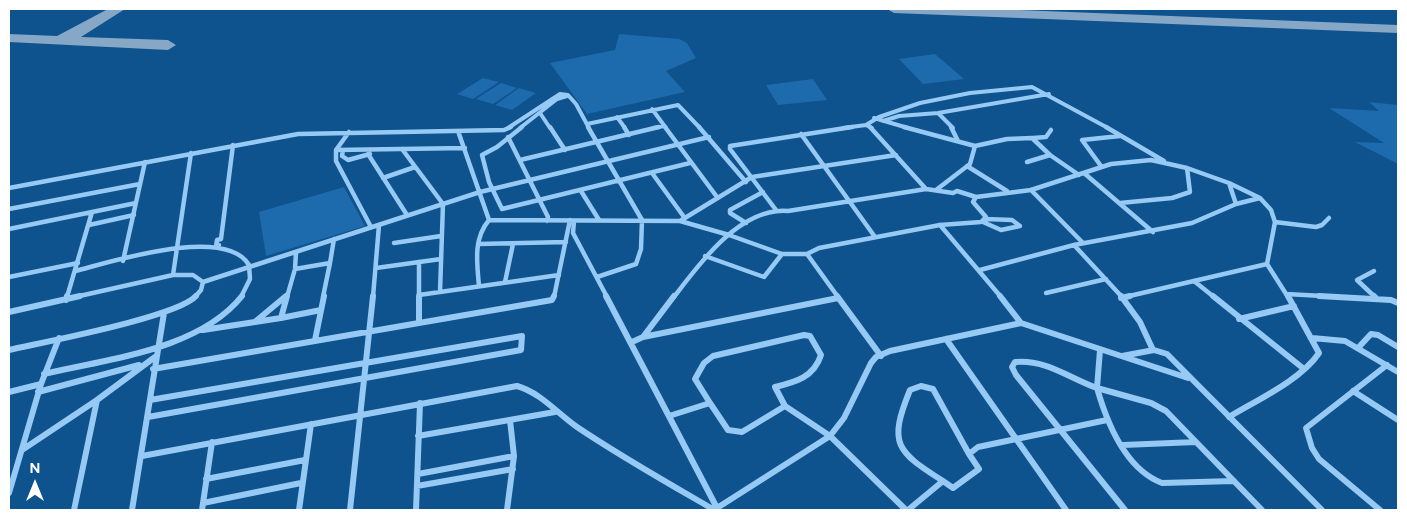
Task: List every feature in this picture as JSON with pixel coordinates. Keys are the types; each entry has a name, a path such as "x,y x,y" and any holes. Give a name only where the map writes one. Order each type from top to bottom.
{"street":[{"path":"776,210 730,149 730,146 866,125 874,118 900,109 975,94 1032,87 1049,94 1166,163"},
{"path":"9,188 298,134 504,130 516,125 558,94 568,95 576,104 606,161 642,220 641,249 636,264 597,278"},
{"path":"883,121 899,116 938,113 1049,94"},
{"path":"568,95 557,100 480,159 493,188 498,205 502,208 619,182 690,163"},
{"path":"587,124 675,104 680,106 709,137 746,182"},
{"path":"652,109 690,163 717,197"},
{"path":"540,113 565,150"},
{"path":"938,113 955,131 958,141"},
{"path":"617,117 629,135"},
{"path":"874,118 922,133 975,146 1007,139 1046,137 1051,130"},
{"path":"866,125 926,189"},
{"path":"520,160 664,126"},
{"path":"458,130 489,220"},
{"path":"349,132 336,150 336,161 371,227"},
{"path":"801,134 875,237"},
{"path":"1101,166 1082,140 1120,136"},
{"path":"508,137 547,221"},
{"path":"203,282 493,188 709,137"},
{"path":"1032,138 1050,155 1081,174 1120,203 1153,232"},
{"path":"220,248 220,245 216,246 217,240 221,239 233,145"},
{"path":"936,190 970,164 975,146"},
{"path":"336,150 465,148"},
{"path":"343,150 342,156 348,160 385,149"},
{"path":"402,149 443,204 440,292"},
{"path":"173,275 179,248 192,153"},
{"path":"368,154 407,215"},
{"path":"682,219 752,177 896,155"},
{"path":"1027,162 1050,155"},
{"path":"643,337 705,256 729,234 746,223 776,210 788,211 926,189 953,193 957,191 976,197 1031,190 1101,166 1140,160 1166,163 1187,168 1229,183 1260,198 1271,210 1275,222 1267,264 1294,306 1319,352 1317,358 1304,368 1229,417"},
{"path":"123,261 145,162"},
{"path":"967,166 983,174 1007,192"},
{"path":"383,178 415,167"},
{"path":"1120,203 1172,198 1190,192 1187,168"},
{"path":"652,173 682,219"},
{"path":"1229,183 1236,204"},
{"path":"9,209 140,184"},
{"path":"1031,190 1083,243"},
{"path":"581,191 599,220"},
{"path":"746,223 730,214 730,210 763,192"},
{"path":"478,286 478,244 483,225 489,220 682,219 782,254 807,254 819,248 940,225 984,220 1012,220 1020,226 1010,230 995,230 984,220 973,202 976,197"},
{"path":"980,270 1074,245 1153,232 1206,219 1236,204 1260,198"},
{"path":"9,229 136,203"},
{"path":"66,300 92,212"},
{"path":"89,225 134,215"},
{"path":"1275,222 1311,227 1322,225 1329,218"},
{"path":"572,220 573,233 632,342 718,509"},
{"path":"153,370 314,340 552,300 572,220"},
{"path":"350,510 367,362 379,225"},
{"path":"940,225 980,270 1021,323"},
{"path":"394,243 441,236"},
{"path":"314,340 334,239"},
{"path":"478,244 566,242"},
{"path":"505,282 513,244"},
{"path":"1074,245 1106,280 1148,333 1153,350"},
{"path":"44,374 158,346 199,330 227,311 242,295 250,277 249,267 239,254 220,248 202,246 179,248 75,271"},
{"path":"281,318 286,295 295,269 296,252"},
{"path":"705,256 764,278 782,254"},
{"path":"807,254 881,356"},
{"path":"376,268 441,259"},
{"path":"419,262 419,323"},
{"path":"9,277 78,263"},
{"path":"295,269 330,263"},
{"path":"1121,298 1267,264"},
{"path":"1374,271 1357,280 1378,300"},
{"path":"9,312 173,275 191,274 200,278 203,282"},
{"path":"419,296 559,275"},
{"path":"1046,293 1106,280"},
{"path":"1194,281 1239,319 1304,368"},
{"path":"9,350 164,313 192,300 201,290 203,282"},
{"path":"1286,294 1397,301"},
{"path":"255,322 286,295"},
{"path":"632,342 643,337 838,298"},
{"path":"1239,319 1294,306"},
{"path":"199,330 321,310"},
{"path":"132,510 148,417 155,357 164,313"},
{"path":"142,456 517,386 528,388 555,412 638,466 711,508 718,509 830,436 844,418 872,363 890,351 1021,323 1188,378"},
{"path":"1358,348 1371,334 1378,335 1398,347"},
{"path":"785,406 742,432 728,430 695,378 704,363 713,356 804,335 810,336 821,355 819,364 806,378 776,387 780,399 785,406 830,436 907,510 943,481"},
{"path":"148,417 521,350 522,336 150,400"},
{"path":"9,493 12,472 21,450 44,374 59,338"},
{"path":"1312,338 1339,340 1358,348 1398,372"},
{"path":"946,339 1015,440 1066,510"},
{"path":"1100,350 1098,388 1107,420 1146,476 1158,483 1234,481"},
{"path":"1122,356 1153,350 1169,354 1188,378 1322,510"},
{"path":"21,450 97,400 155,357"},
{"path":"1125,510 1016,375 1012,367 1013,364 1019,361 1032,362 1060,370 1082,383 1156,405 1166,412 1262,510"},
{"path":"38,392 142,365"},
{"path":"1380,510 1319,459 1312,448 1306,428 1387,365"},
{"path":"9,392 41,384"},
{"path":"921,386 933,389 979,469 953,488 943,481 915,463 900,447 895,435 900,412 910,390 921,386"},
{"path":"1353,391 1398,420"},
{"path":"74,510 97,400"},
{"path":"416,510 420,403"},
{"path":"669,416 710,403"},
{"path":"418,436 555,412"},
{"path":"507,510 514,456 510,420"},
{"path":"969,454 978,447 1107,420"},
{"path":"299,510 301,483 311,424"},
{"path":"212,442 203,507 301,483"},
{"path":"1123,445 1196,442"},
{"path":"418,474 514,456"},
{"path":"206,479 305,460"},
{"path":"417,486 513,469"}],"shaded area":[{"path":"619,34 679,39 687,43 696,58 666,71 685,92 587,114 550,63 615,50"},
{"path":"935,54 964,79 923,84 899,59"},
{"path":"483,78 499,82 473,99 457,94"},
{"path":"813,79 827,100 778,105 766,85"},
{"path":"501,83 517,88 493,104 476,99"},
{"path":"519,88 536,93 512,110 495,105"},
{"path":"1369,102 1398,105 1398,164 1355,142 1384,143 1329,108 1379,111"},
{"path":"344,187 365,226 266,256 259,212"}],"taxiway":[{"path":"62,39 73,35 118,9"},
{"path":"894,9 1398,29"},
{"path":"9,38 168,45"}]}
